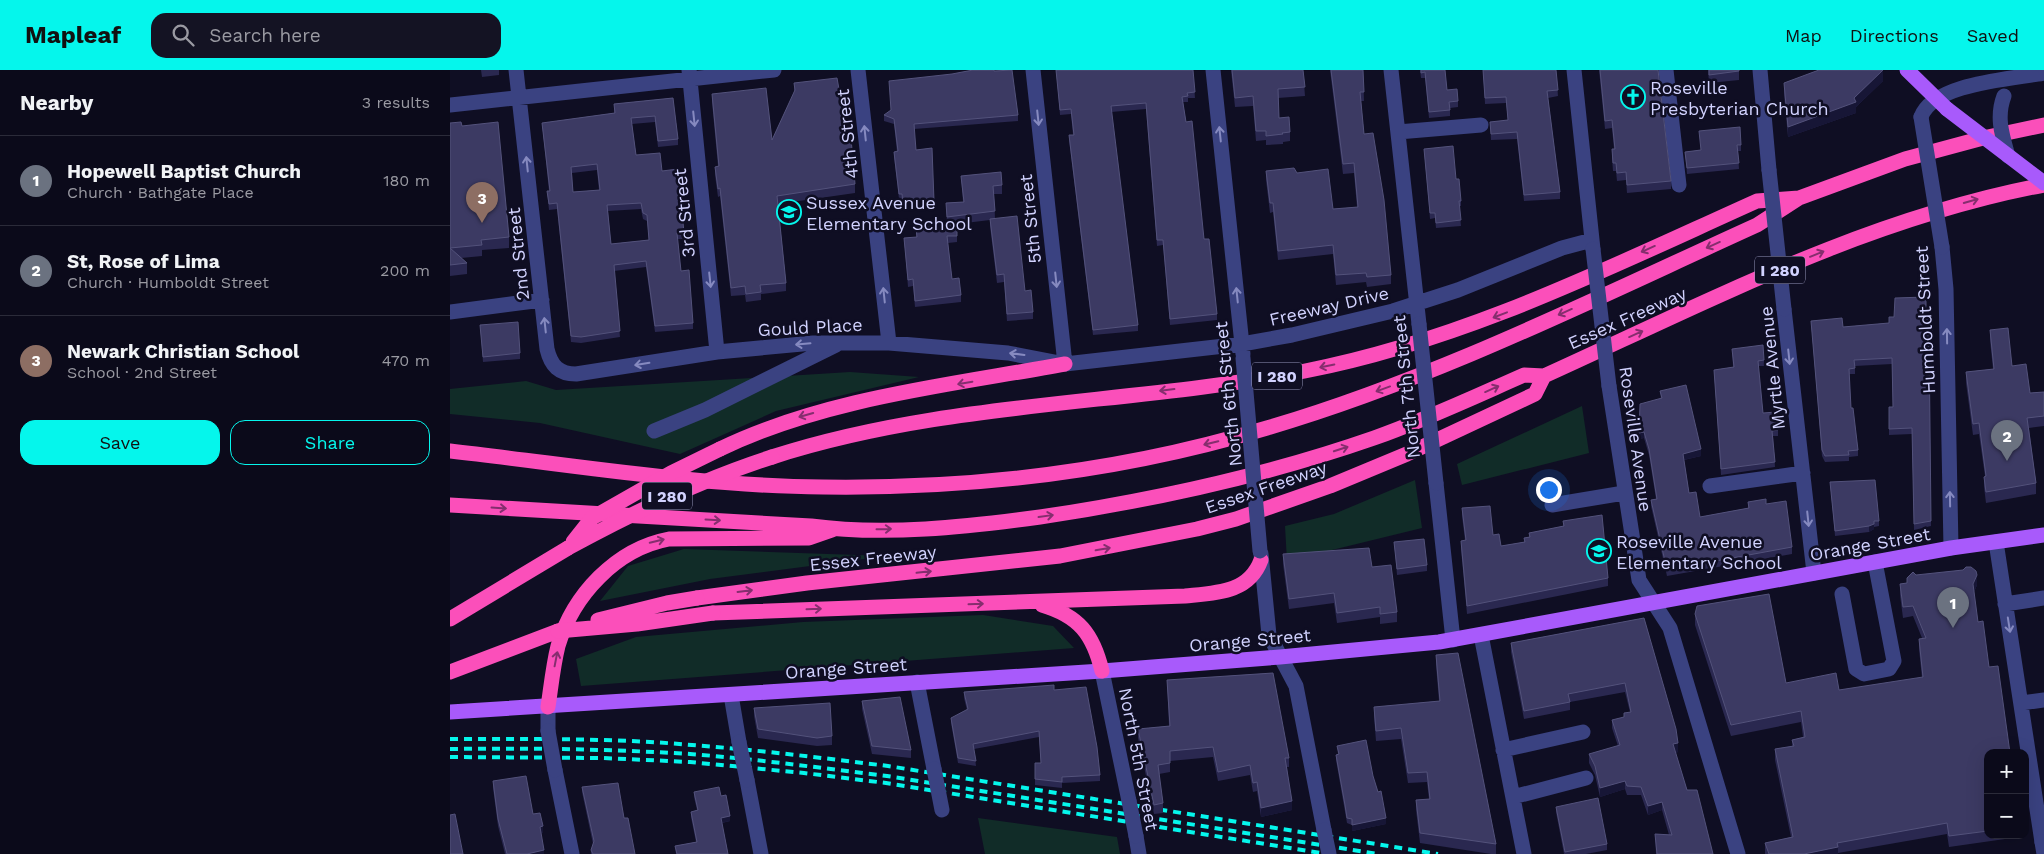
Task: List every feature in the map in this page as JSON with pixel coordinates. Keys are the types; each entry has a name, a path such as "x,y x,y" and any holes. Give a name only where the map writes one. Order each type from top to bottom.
{"highway":[{"name":"I 280","path":"450,619 568,548 676,492 772,457 834,438 916,422 1246,381 1361,359 1440,336 1518,308 1757,201 1799,198 1905,159 1975,140 2044,125"},
{"name":"Essex Freeway","path":"450,672 558,631 662,604 807,583 1060,556 1143,542 1236,519 1304,496 1382,465 1534,394 1544,376 1748,283 1867,234 1974,200 2044,184"},
{"path":"450,450 712,482 822,487 965,483 1050,473 1134,459 1265,429 1420,375 1757,225 1799,198"},
{"path":"568,548 592,518 671,473 772,426 822,411 1065,364"},
{"path":"450,505 801,525 836,529 929,528 996,522 1158,498 1238,479 1320,456 1402,427 1524,375 1544,376"},
{"path":"548,707 556,654 573,613 600,576 628,554 649,544 678,538 809,538 836,529"},
{"path":"558,631 637,624 713,613 1160,598 1214,592 1244,585 1256,572 1261,556"},
{"path":"1023,602 1061,611 1077,622 1090,636 1098,654 1102,671"}],"main road":[{"path":"1907,70 1948,109 2044,184"},
{"name":"Orange Street","path":"450,712 1102,671 1280,657 1453,640 1951,548 2044,535"}],"street":[{"name":"2nd Street","path":"516,70 549,354 559,371"},
{"path":"450,105 519,98 690,75 774,70"},
{"name":"4th Street","path":"858,70 889,343"},
{"name":"5th Street","path":"1033,70 1065,364"},
{"name":"North 6th Street","path":"1213,70 1243,351 1268,628 1280,657 1290,671 1296,686 1329,854"},
{"name":"North 7th Street","path":"1391,70 1453,640"},
{"name":"Roseville Avenue","path":"1574,70 1609,386 1624,493 1639,580 1670,628 1738,854"},
{"path":"1666,70 1678,185"},
{"name":"Myrtle Avenue","path":"1760,70 1769,170 1814,573"},
{"path":"1936,99 1952,90 2044,73"},
{"name":"3rd Street","path":"690,75 717,352"},
{"path":"2008,156 1999,122 2001,104 2004,96 2024,77"},
{"name":"Humboldt Street","path":"1936,99 1926,106 1920,117 1942,248 1946,289 1951,548"},
{"path":"1398,132 1481,125"},
{"name":"Freeway Drive","path":"1065,364 1243,351 1416,304 1567,246 1592,244"},
{"path":"450,312 542,300"},
{"path":"654,431 705,410 842,342"},
{"name":"Gould Place","path":"559,371 576,374 717,352 842,342 889,343 1008,353 1065,364"},
{"path":"1710,486 1802,473"},
{"path":"1552,505 1624,493"},
{"path":"1996,542 2043,848"},
{"path":"1842,594 1856,669 1864,674 1889,669 1894,661 1876,562"},
{"path":"2006,604 2044,598"},
{"path":"1481,636 1524,854"},
{"name":"North 5th Street","path":"1102,671 1139,854"},
{"path":"917,682 942,810"},
{"path":"731,695 762,854"},
{"path":"2021,703 2044,700"},
{"path":"548,707 548,731 572,854"},
{"path":"1504,750 1583,732"},
{"path":"1513,797 1586,778"}],"green space":[{"path":"850,372 919,377 776,411 680,454 540,423 450,414 450,389 526,381 556,390"},
{"path":"1582,406 1589,453 1462,485 1457,464"},
{"path":"1415,480 1422,528 1287,561 1285,526 1334,514"},
{"path":"684,549 887,556 710,579 600,601 628,566"},
{"path":"983,615 1053,626 1074,648 581,686 576,659 636,637 803,622"},
{"path":"978,818 1117,837 1120,854 985,854"}],"building":[{"path":"973,70 1012,70 1018,115 914,124 916,150 932,148 934,201 903,204 902,194 899,194 894,152 898,151 894,119 884,115 891,110 889,81"},
{"path":"1056,70 1193,70 1195,92 1187,93 1188,96 1182,97 1186,122 1192,121 1204,239 1209,239 1217,314 1170,319 1163,240 1157,240 1146,103 1111,106 1138,325 1093,330 1069,135 1074,135 1071,109 1060,110"},
{"path":"1232,70 1303,70 1305,87 1278,89 1279,118 1289,117 1290,132 1266,136 1266,131 1256,131 1253,96 1235,98"},
{"path":"1331,70 1363,70 1364,92 1360,92 1364,134 1373,133 1384,200 1391,275 1367,277 1366,273 1336,275 1333,245 1278,251 1273,203 1270,203 1266,171 1294,168 1297,173 1328,169 1333,209 1358,207 1354,163 1343,164"},
{"path":"1421,70 1445,70 1447,90 1457,89 1458,101 1449,102 1450,110 1429,112 1425,72 1421,73"},
{"path":"1483,70 1556,70 1558,90 1547,91 1560,192 1524,195 1517,132 1491,134 1490,122 1508,120 1506,97 1485,98"},
{"path":"1600,70 1658,70 1671,181 1627,185 1626,172 1617,173 1616,163 1613,163 1612,149 1615,149 1612,120 1605,121"},
{"path":"1709,70 1739,70 1739,71 1709,75"},
{"path":"1819,70 1883,70 1854,98 1856,102 1788,127 1784,83"},
{"path":"837,78 846,128 850,127 855,184 777,196 786,283 760,285 761,292 746,294 745,286 731,288 720,188 718,189 715,167 719,166 712,94 766,88 772,140 795,90 794,83"},
{"path":"673,98 678,139 658,141 655,116 631,118 636,155 660,153 662,171 678,169 684,233 677,233 681,271 689,270 693,323 655,326 646,261 614,265 620,331 581,337 571,336 557,203 549,204 547,191 550,191 542,123 615,113 614,104","holes":["597,164 600,190 573,192 571,167","641,203 643,213 647,215 649,240 611,244 607,205"]},
{"path":"461,122 462,126 498,122 509,237 481,240 482,245 450,248 450,123"},
{"path":"1740,127 1741,145 1737,145 1739,163 1687,168 1685,152 1701,150 1699,131"},
{"path":"1453,146 1456,179 1459,179 1461,220 1436,223 1435,213 1430,213 1424,149"},
{"path":"1001,172 1002,185 993,186 995,211 947,217 946,203 964,202 961,176"},
{"path":"1017,216 1025,291 1031,290 1033,312 1007,314 1004,274 997,275 990,219"},
{"path":"957,223 957,236 947,236 952,279 959,278 961,295 915,301 913,279 908,280 904,238 917,237 916,228"},
{"path":"450,248 467,263 450,265"},
{"path":"1926,297 1926,317 1931,319 1932,332 1929,335 1931,521 1914,524 1912,428 1889,429 1889,407 1893,407 1892,358 1854,360 1855,368 1849,369 1851,408 1853,408 1858,450 1848,451 1849,455 1825,456 1822,450 1811,321 1842,318 1843,327 1889,323 1889,317 1894,317 1895,298"},
{"path":"518,322 520,353 483,357 480,325"},
{"path":"2008,328 2012,366 2026,364 2030,393 2044,392 2044,416 2027,418 2036,483 1986,492 1984,477 1986,476 1979,423 1973,424 1966,372 1994,369 1990,330"},
{"path":"1763,345 1764,360 1758,361 1763,413 1776,412 1778,430 1772,431 1775,462 1721,469 1714,370 1734,367 1732,349"},
{"path":"1686,385 1701,449 1683,454 1689,493 1696,492 1700,517 1749,508 1748,502 1766,499 1766,504 1786,501 1792,547 1667,570 1651,500 1657,499 1649,449 1644,432 1639,433 1640,404 1662,398 1660,391"},
{"path":"1875,480 1879,521 1874,521 1874,524 1869,526 1835,531 1830,482"},
{"path":"1490,506 1493,535 1499,534 1501,546 1525,542 1524,538 1530,537 1529,533 1564,526 1563,521 1602,515 1608,578 1467,606 1461,541 1466,540 1462,508"},
{"path":"1424,539 1427,565 1397,569 1394,542"},
{"path":"1369,548 1372,567 1391,565 1397,612 1380,614 1380,607 1337,613 1334,593 1289,599 1283,554"},
{"path":"1966,567 1971,567 1976,571 1977,575 1973,584 1978,622 1983,621 1989,667 1998,666 2009,749 1984,749 1984,832 1949,836 1947,823 1837,843 1838,847 1804,854 1769,854 1765,843 1793,837 1775,749 1794,746 1792,740 1805,737 1801,711 1731,725 1695,614 1697,606 1769,594 1786,683 1836,673 1839,690 1923,677 1919,639 1926,638 1913,606 1903,607 1900,584 1907,583 1907,578 1913,572 1916,575 1963,570"},
{"path":"1644,618 1676,729 1678,743 1673,744 1687,790 1697,790 1713,854 1657,854 1655,834 1672,835 1662,802 1648,806 1641,787 1627,786 1625,781 1600,788 1595,766 1589,754 1620,745 1612,720 1624,717 1624,713 1631,712 1625,683 1568,694 1570,702 1524,711 1511,643"},
{"path":"1458,653 1496,844 1420,833 1416,800 1430,799 1427,772 1408,773 1401,728 1376,731 1374,707 1440,701 1436,655"},
{"path":"1273,673 1289,758 1285,758 1292,801 1261,808 1257,782 1253,783 1250,765 1218,772 1213,747 1170,751 1170,763 1158,765 1163,803 1154,805 1138,729 1170,726 1167,680"},
{"path":"1054,685 1054,690 1086,687 1100,775 1062,777 1062,782 1035,779 1035,763 1041,763 1039,731 973,744 976,761 958,758 951,718 968,709 964,692"},
{"path":"900,697 911,750 872,746 862,701"},
{"path":"830,703 832,736 817,738 758,729 754,708"},
{"path":"1366,740 1373,776 1378,792 1381,791 1386,818 1352,825 1352,819 1347,818 1336,755 1339,754 1337,746"},
{"path":"526,776 533,814 540,813 543,826 540,827 544,850 527,854 507,854 498,819 493,781"},
{"path":"618,783 624,818 628,818 635,854 593,854 591,850 594,841 582,787"},
{"path":"719,787 721,796 726,795 730,816 721,818 728,854 677,854 675,846 697,842 691,812 698,810 694,792"},
{"path":"1598,798 1607,844 1565,852 1556,807"},
{"path":"455,814 463,854 450,854 450,815"}],"railway":[{"path":"450,739 632,741 815,757 888,766 1438,854"},
{"path":"450,749 630,751 764,761 887,776 1378,854"},
{"path":"450,757 603,758 690,762 804,773 886,783 1327,854"}],"place":[{"name":"Roseville Presbyterian Church","path":"1633,97"},
{"name":"Sussex Avenue Elementary School","path":"789,212"},
{"name":"Newark Christian School","path":"482,223"},
{"name":"St, Rose of Lima","path":"2007,461"},
{"name":"Roseville Avenue Elementary School","path":"1599,551"},
{"name":"Hopewell Baptist Church","path":"1953,628"}]}
